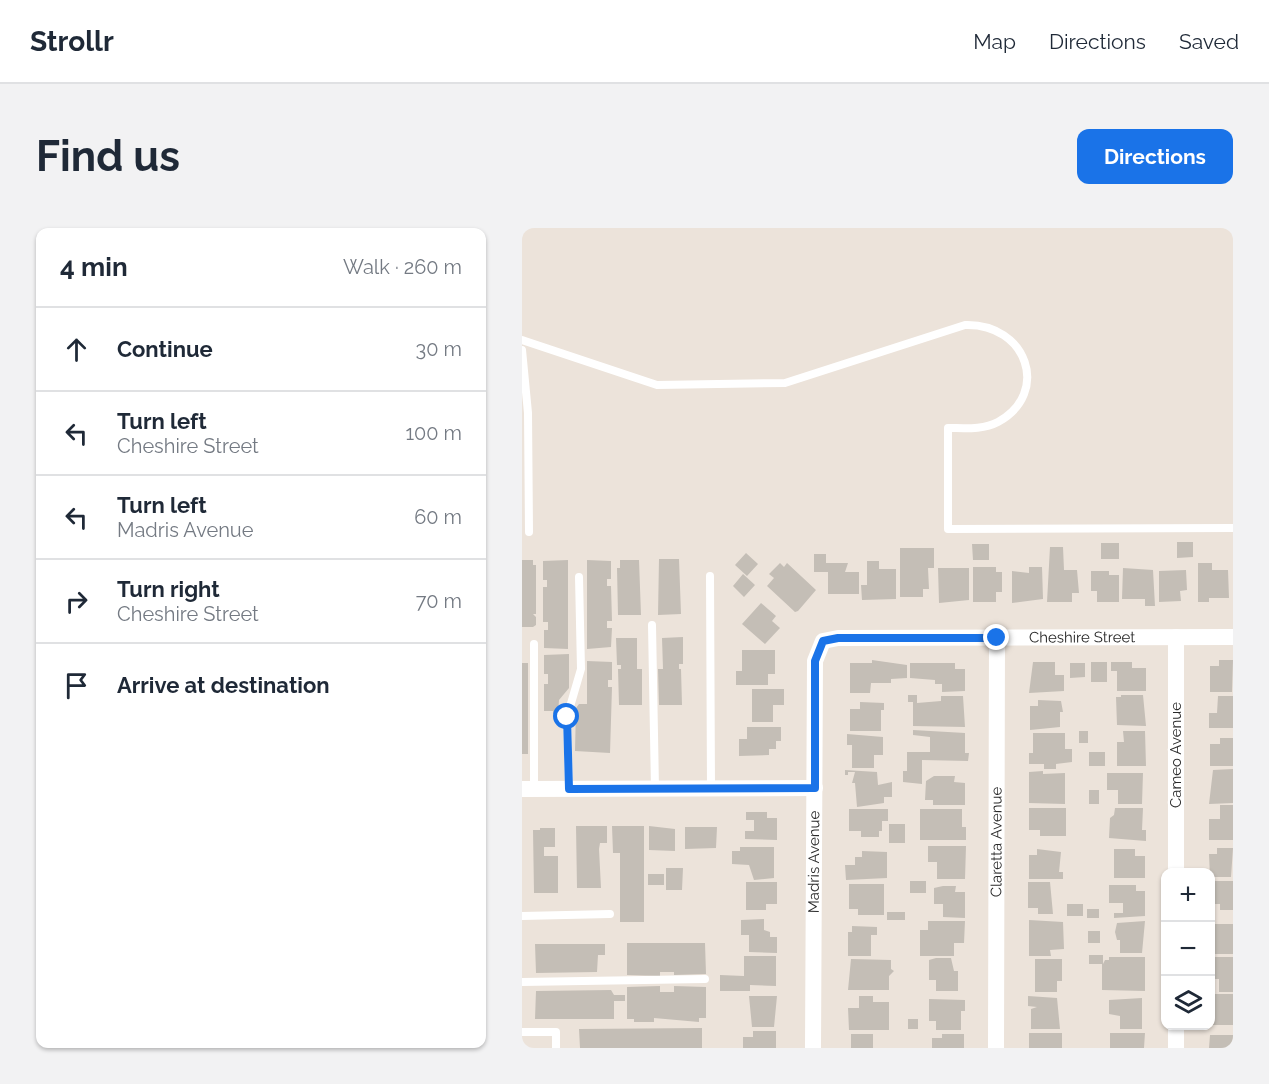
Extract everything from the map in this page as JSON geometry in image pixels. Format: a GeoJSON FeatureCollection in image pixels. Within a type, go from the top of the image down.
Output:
{"type":"FeatureCollection","features":[{"type":"Feature","properties":{"kind":"street","name":"Cameo Avenue"},"geometry":{"type":"LineString","coordinates":[[1176,637],[1176,868]]}},
{"type":"Feature","properties":{"kind":"street","name":"Cheshire Street"},"geometry":{"type":"LineString","coordinates":[[823,641],[838,638],[1233,637]]}},
{"type":"Feature","properties":{"kind":"street","name":"Claretta Avenue"},"geometry":{"type":"LineString","coordinates":[[996,1048],[997,638]]}},
{"type":"Feature","properties":{"kind":"street","name":"Madris Avenue"},"geometry":{"type":"LineString","coordinates":[[813,1048],[815,661],[823,641]]}},
{"type":"Feature","properties":{"kind":"street"},"geometry":{"type":"LineString","coordinates":[[528,789],[815,788]]}},
{"type":"Feature","properties":{"kind":"street"},"geometry":{"type":"LineString","coordinates":[[1176,1030],[1176,1048]]}},
{"type":"Feature","properties":{"kind":"lane"},"geometry":{"type":"LineString","coordinates":[[522,340],[657,385],[785,383],[965,325],[981,325],[997,329],[1011,339],[1021,352],[1026,368],[1026,384],[1021,400],[1011,413],[996,423],[979,428],[948,428],[948,529],[1233,528]]}},
{"type":"Feature","properties":{"kind":"lane"},"geometry":{"type":"LineString","coordinates":[[522,350],[528,413],[529,532]]}},
{"type":"Feature","properties":{"kind":"lane"},"geometry":{"type":"LineString","coordinates":[[710,576],[711,789]]}},
{"type":"Feature","properties":{"kind":"lane"},"geometry":{"type":"LineString","coordinates":[[569,789],[567,717],[581,669],[579,577]]}},
{"type":"Feature","properties":{"kind":"lane"},"geometry":{"type":"LineString","coordinates":[[652,626],[655,789]]}},
{"type":"Feature","properties":{"kind":"lane"},"geometry":{"type":"LineString","coordinates":[[528,789],[534,644]]}},
{"type":"Feature","properties":{"kind":"lane"},"geometry":{"type":"LineString","coordinates":[[522,916],[610,914]]}},
{"type":"Feature","properties":{"kind":"lane"},"geometry":{"type":"LineString","coordinates":[[522,982],[705,979]]}},
{"type":"Feature","properties":{"kind":"lane"},"geometry":{"type":"LineString","coordinates":[[522,1032],[556,1032],[556,1048]]}},
{"type":"Feature","properties":{"kind":"building"},"geometry":{"type":"Polygon","coordinates":[[[1177,542],[1193,542],[1193,557],[1177,558],[1177,542]]]}},
{"type":"Feature","properties":{"kind":"building"},"geometry":{"type":"Polygon","coordinates":[[[1101,543],[1119,543],[1119,559],[1101,559],[1101,543]]]}},
{"type":"Feature","properties":{"kind":"building"},"geometry":{"type":"Polygon","coordinates":[[[972,544],[989,544],[989,560],[973,560],[972,544]]]}},
{"type":"Feature","properties":{"kind":"building"},"geometry":{"type":"Polygon","coordinates":[[[1050,547],[1063,547],[1064,570],[1077,570],[1079,593],[1072,593],[1072,602],[1047,602],[1050,547]]]}},
{"type":"Feature","properties":{"kind":"building"},"geometry":{"type":"Polygon","coordinates":[[[900,548],[934,548],[934,568],[928,568],[929,589],[923,589],[923,597],[900,597],[900,548]]]}},
{"type":"Feature","properties":{"kind":"building"},"geometry":{"type":"Polygon","coordinates":[[[746,553],[758,564],[747,576],[735,565],[746,553]]]}},
{"type":"Feature","properties":{"kind":"building"},"geometry":{"type":"Polygon","coordinates":[[[814,554],[826,554],[826,563],[848,563],[845,572],[859,572],[859,594],[828,594],[828,572],[814,572],[814,554]]]}},
{"type":"Feature","properties":{"kind":"building"},"geometry":{"type":"Polygon","coordinates":[[[659,559],[679,559],[681,614],[658,615],[659,559]]]}},
{"type":"Feature","properties":{"kind":"building"},"geometry":{"type":"Polygon","coordinates":[[[522,560],[533,560],[533,565],[536,565],[536,614],[533,614],[536,617],[536,625],[533,627],[522,627],[522,560]]]}},
{"type":"Feature","properties":{"kind":"building"},"geometry":{"type":"Polygon","coordinates":[[[568,560],[568,649],[544,648],[544,630],[548,630],[548,622],[543,622],[543,587],[547,587],[547,580],[543,580],[543,561],[568,560]]]}},
{"type":"Feature","properties":{"kind":"building"},"geometry":{"type":"Polygon","coordinates":[[[587,560],[611,561],[611,579],[607,579],[607,586],[611,586],[612,621],[607,621],[607,628],[612,628],[611,647],[587,649],[587,560]]]}},
{"type":"Feature","properties":{"kind":"building"},"geometry":{"type":"Polygon","coordinates":[[[620,560],[639,560],[641,615],[618,615],[617,568],[620,568],[620,560]]]}},
{"type":"Feature","properties":{"kind":"building"},"geometry":{"type":"Polygon","coordinates":[[[867,561],[879,561],[879,569],[896,569],[896,599],[862,600],[861,585],[867,585],[867,561]]]}},
{"type":"Feature","properties":{"kind":"building"},"geometry":{"type":"Polygon","coordinates":[[[780,563],[784,567],[787,563],[816,590],[798,611],[795,612],[767,586],[774,578],[769,574],[780,563]]]}},
{"type":"Feature","properties":{"kind":"building"},"geometry":{"type":"Polygon","coordinates":[[[1198,563],[1212,563],[1212,570],[1228,570],[1229,598],[1209,598],[1209,602],[1198,602],[1198,563]]]}},
{"type":"Feature","properties":{"kind":"building"},"geometry":{"type":"Polygon","coordinates":[[[973,567],[996,567],[996,572],[1002,572],[1002,592],[996,592],[996,602],[973,602],[973,567]]]}},
{"type":"Feature","properties":{"kind":"building"},"geometry":{"type":"Polygon","coordinates":[[[1029,567],[1042,567],[1043,599],[1012,603],[1012,571],[1029,573],[1029,567]]]}},
{"type":"Feature","properties":{"kind":"building"},"geometry":{"type":"Polygon","coordinates":[[[938,568],[969,568],[969,600],[939,603],[938,568]]]}},
{"type":"Feature","properties":{"kind":"building"},"geometry":{"type":"Polygon","coordinates":[[[1123,568],[1153,570],[1155,606],[1145,606],[1145,599],[1122,599],[1123,568]]]}},
{"type":"Feature","properties":{"kind":"building"},"geometry":{"type":"Polygon","coordinates":[[[1186,570],[1187,590],[1180,591],[1181,601],[1159,602],[1159,571],[1186,570]]]}},
{"type":"Feature","properties":{"kind":"building"},"geometry":{"type":"Polygon","coordinates":[[[1091,571],[1109,571],[1109,575],[1119,575],[1119,602],[1097,602],[1097,591],[1091,591],[1091,571]]]}},
{"type":"Feature","properties":{"kind":"building"},"geometry":{"type":"Polygon","coordinates":[[[743,574],[755,585],[744,597],[733,586],[743,574]]]}},
{"type":"Feature","properties":{"kind":"building"},"geometry":{"type":"Polygon","coordinates":[[[761,603],[776,616],[772,621],[780,628],[765,644],[742,624],[761,603]]]}},
{"type":"Feature","properties":{"kind":"building"},"geometry":{"type":"Polygon","coordinates":[[[683,637],[683,664],[679,664],[682,705],[659,705],[658,669],[663,669],[662,638],[683,637]]]}},
{"type":"Feature","properties":{"kind":"building"},"geometry":{"type":"Polygon","coordinates":[[[616,638],[637,638],[637,669],[642,669],[642,705],[619,705],[618,669],[621,669],[621,665],[617,665],[616,638]]]}},
{"type":"Feature","properties":{"kind":"building"},"geometry":{"type":"Polygon","coordinates":[[[742,650],[775,650],[775,674],[768,674],[768,685],[736,685],[736,671],[742,671],[742,650]]]}},
{"type":"Feature","properties":{"kind":"building"},"geometry":{"type":"Polygon","coordinates":[[[569,654],[569,688],[559,700],[558,714],[553,714],[553,711],[544,711],[544,684],[548,684],[548,674],[544,674],[544,655],[569,654]]]}},
{"type":"Feature","properties":{"kind":"building"},"geometry":{"type":"Polygon","coordinates":[[[872,660],[907,665],[907,678],[891,679],[891,683],[871,683],[870,693],[850,693],[850,663],[872,663],[872,660]]]}},
{"type":"Feature","properties":{"kind":"building"},"geometry":{"type":"Polygon","coordinates":[[[1219,660],[1233,660],[1232,692],[1210,692],[1210,666],[1219,666],[1219,660]]]}},
{"type":"Feature","properties":{"kind":"building"},"geometry":{"type":"Polygon","coordinates":[[[587,661],[612,662],[612,680],[608,680],[608,687],[612,687],[610,753],[575,751],[576,708],[579,704],[587,704],[587,661]]]}},
{"type":"Feature","properties":{"kind":"building"},"geometry":{"type":"Polygon","coordinates":[[[1033,662],[1055,662],[1055,675],[1064,675],[1064,691],[1029,693],[1033,662]]]}},
{"type":"Feature","properties":{"kind":"building"},"geometry":{"type":"Polygon","coordinates":[[[1091,662],[1107,662],[1107,682],[1091,682],[1091,662]]]}},
{"type":"Feature","properties":{"kind":"building"},"geometry":{"type":"Polygon","coordinates":[[[1111,662],[1132,662],[1132,668],[1146,668],[1146,691],[1117,691],[1117,671],[1111,671],[1111,662]]]}},
{"type":"Feature","properties":{"kind":"building"},"geometry":{"type":"Polygon","coordinates":[[[522,663],[528,663],[528,754],[522,754],[522,663]]]}},
{"type":"Feature","properties":{"kind":"building"},"geometry":{"type":"Polygon","coordinates":[[[910,663],[955,663],[955,669],[965,669],[965,691],[942,692],[942,684],[935,684],[935,680],[910,678],[910,663]]]}},
{"type":"Feature","properties":{"kind":"building"},"geometry":{"type":"Polygon","coordinates":[[[1070,663],[1085,663],[1085,677],[1070,678],[1070,663]]]}},
{"type":"Feature","properties":{"kind":"building"},"geometry":{"type":"Polygon","coordinates":[[[752,689],[784,689],[784,705],[773,705],[773,722],[752,722],[752,689]]]}},
{"type":"Feature","properties":{"kind":"building"},"geometry":{"type":"Polygon","coordinates":[[[908,695],[917,695],[917,703],[941,701],[941,696],[963,696],[965,727],[913,726],[913,702],[908,702],[908,695]]]}},
{"type":"Feature","properties":{"kind":"building"},"geometry":{"type":"Polygon","coordinates":[[[1121,695],[1143,695],[1146,726],[1117,725],[1116,697],[1121,697],[1121,695]]]}},
{"type":"Feature","properties":{"kind":"building"},"geometry":{"type":"Polygon","coordinates":[[[1218,696],[1233,696],[1233,728],[1209,728],[1209,713],[1217,713],[1218,696]]]}},
{"type":"Feature","properties":{"kind":"building"},"geometry":{"type":"Polygon","coordinates":[[[1038,700],[1061,701],[1063,712],[1060,712],[1060,727],[1030,730],[1030,706],[1038,706],[1038,700]]]}},
{"type":"Feature","properties":{"kind":"building"},"geometry":{"type":"Polygon","coordinates":[[[860,702],[884,703],[884,710],[881,710],[881,731],[850,731],[850,709],[860,709],[860,702]]]}},
{"type":"Feature","properties":{"kind":"building"},"geometry":{"type":"Polygon","coordinates":[[[747,727],[781,727],[781,741],[776,741],[776,749],[769,749],[769,755],[739,756],[739,739],[747,739],[747,727]]]}},
{"type":"Feature","properties":{"kind":"building"},"geometry":{"type":"Polygon","coordinates":[[[913,730],[965,733],[965,753],[969,753],[968,761],[922,760],[922,784],[903,782],[903,771],[907,771],[907,752],[930,752],[930,737],[913,735],[913,730]]]}},
{"type":"Feature","properties":{"kind":"building"},"geometry":{"type":"Polygon","coordinates":[[[1079,731],[1088,731],[1088,743],[1079,743],[1079,731]]]}},
{"type":"Feature","properties":{"kind":"building"},"geometry":{"type":"Polygon","coordinates":[[[1123,731],[1145,731],[1146,766],[1117,766],[1117,742],[1124,742],[1123,731]]]}},
{"type":"Feature","properties":{"kind":"building"},"geometry":{"type":"Polygon","coordinates":[[[1033,733],[1065,733],[1065,749],[1072,749],[1072,762],[1056,764],[1056,769],[1044,769],[1044,764],[1029,764],[1029,753],[1033,753],[1033,733]]]}},
{"type":"Feature","properties":{"kind":"building"},"geometry":{"type":"Polygon","coordinates":[[[847,734],[883,737],[883,755],[874,755],[874,768],[852,768],[852,745],[847,745],[847,734]]]}},
{"type":"Feature","properties":{"kind":"building"},"geometry":{"type":"Polygon","coordinates":[[[1220,738],[1233,738],[1233,766],[1210,766],[1210,744],[1220,744],[1220,738]]]}},
{"type":"Feature","properties":{"kind":"building"},"geometry":{"type":"Polygon","coordinates":[[[1089,752],[1105,752],[1105,766],[1089,766],[1089,752]]]}},
{"type":"Feature","properties":{"kind":"building"},"geometry":{"type":"Polygon","coordinates":[[[1233,769],[1233,803],[1209,804],[1213,770],[1233,769]]]}},
{"type":"Feature","properties":{"kind":"building"},"geometry":{"type":"Polygon","coordinates":[[[845,770],[877,772],[878,785],[892,782],[892,797],[884,797],[884,803],[857,807],[855,783],[852,783],[855,772],[848,772],[848,775],[845,775],[845,770]]]}},
{"type":"Feature","properties":{"kind":"building"},"geometry":{"type":"Polygon","coordinates":[[[1043,771],[1043,774],[1065,773],[1065,804],[1029,803],[1029,772],[1043,771]]]}},
{"type":"Feature","properties":{"kind":"building"},"geometry":{"type":"Polygon","coordinates":[[[1107,773],[1143,773],[1142,804],[1118,804],[1118,790],[1107,790],[1107,773]]]}},
{"type":"Feature","properties":{"kind":"building"},"geometry":{"type":"Polygon","coordinates":[[[934,776],[955,776],[954,782],[965,783],[965,805],[933,805],[933,800],[925,800],[926,781],[934,776]]]}},
{"type":"Feature","properties":{"kind":"building"},"geometry":{"type":"Polygon","coordinates":[[[1089,790],[1099,790],[1099,804],[1089,804],[1089,790]]]}},
{"type":"Feature","properties":{"kind":"building"},"geometry":{"type":"Polygon","coordinates":[[[1220,805],[1233,805],[1233,840],[1209,840],[1209,819],[1220,819],[1220,805]]]}},
{"type":"Feature","properties":{"kind":"building"},"geometry":{"type":"Polygon","coordinates":[[[1029,808],[1066,808],[1066,836],[1040,836],[1040,830],[1029,830],[1029,808]]]}},
{"type":"Feature","properties":{"kind":"building"},"geometry":{"type":"Polygon","coordinates":[[[1115,808],[1143,808],[1142,830],[1146,830],[1146,841],[1109,838],[1110,818],[1114,815],[1115,808]]]}},
{"type":"Feature","properties":{"kind":"building"},"geometry":{"type":"Polygon","coordinates":[[[849,809],[888,809],[888,821],[882,821],[882,831],[879,831],[879,837],[861,837],[861,831],[849,831],[849,809]]]}},
{"type":"Feature","properties":{"kind":"building"},"geometry":{"type":"Polygon","coordinates":[[[920,809],[962,809],[962,827],[966,827],[966,840],[920,840],[920,809]]]}},
{"type":"Feature","properties":{"kind":"building"},"geometry":{"type":"Polygon","coordinates":[[[746,812],[767,812],[767,818],[777,818],[777,840],[745,839],[745,831],[754,831],[754,820],[746,820],[746,812]]]}},
{"type":"Feature","properties":{"kind":"building"},"geometry":{"type":"Polygon","coordinates":[[[889,824],[905,824],[905,843],[889,843],[889,824]]]}},
{"type":"Feature","properties":{"kind":"building"},"geometry":{"type":"Polygon","coordinates":[[[576,826],[607,826],[607,843],[600,843],[599,849],[601,888],[577,888],[576,826]]]}},
{"type":"Feature","properties":{"kind":"building"},"geometry":{"type":"Polygon","coordinates":[[[612,826],[644,826],[644,922],[620,922],[620,853],[613,853],[612,826]]]}},
{"type":"Feature","properties":{"kind":"building"},"geometry":{"type":"Polygon","coordinates":[[[649,826],[675,829],[675,851],[649,850],[649,826]]]}},
{"type":"Feature","properties":{"kind":"building"},"geometry":{"type":"Polygon","coordinates":[[[685,827],[717,827],[716,848],[685,849],[685,827]]]}},
{"type":"Feature","properties":{"kind":"building"},"geometry":{"type":"Polygon","coordinates":[[[540,828],[555,828],[555,847],[544,847],[544,856],[558,856],[558,893],[534,893],[533,830],[540,830],[540,828]]]}},
{"type":"Feature","properties":{"kind":"building"},"geometry":{"type":"Polygon","coordinates":[[[928,846],[966,846],[965,879],[937,879],[937,862],[928,862],[928,846]]]}},
{"type":"Feature","properties":{"kind":"building"},"geometry":{"type":"Polygon","coordinates":[[[740,847],[774,847],[774,878],[754,880],[749,865],[732,864],[732,851],[740,851],[740,847]]]}},
{"type":"Feature","properties":{"kind":"building"},"geometry":{"type":"Polygon","coordinates":[[[1217,848],[1233,848],[1231,877],[1215,877],[1215,868],[1210,868],[1209,854],[1217,854],[1217,848]]]}},
{"type":"Feature","properties":{"kind":"building"},"geometry":{"type":"Polygon","coordinates":[[[1037,849],[1061,852],[1059,872],[1063,872],[1063,879],[1029,879],[1029,855],[1037,855],[1037,849]]]}},
{"type":"Feature","properties":{"kind":"building"},"geometry":{"type":"Polygon","coordinates":[[[1114,849],[1135,849],[1135,856],[1145,856],[1145,878],[1114,878],[1114,849]]]}},
{"type":"Feature","properties":{"kind":"building"},"geometry":{"type":"Polygon","coordinates":[[[862,851],[887,852],[887,878],[846,880],[845,865],[855,865],[855,857],[862,857],[862,851]]]}},
{"type":"Feature","properties":{"kind":"building"},"geometry":{"type":"Polygon","coordinates":[[[666,868],[683,868],[682,890],[666,890],[666,868]]]}},
{"type":"Feature","properties":{"kind":"building"},"geometry":{"type":"Polygon","coordinates":[[[648,874],[664,874],[664,885],[648,885],[648,874]]]}},
{"type":"Feature","properties":{"kind":"building"},"geometry":{"type":"Polygon","coordinates":[[[910,881],[926,881],[926,893],[910,893],[910,881]]]}},
{"type":"Feature","properties":{"kind":"building"},"geometry":{"type":"Polygon","coordinates":[[[1215,881],[1233,881],[1233,910],[1220,910],[1220,904],[1215,904],[1215,881]]]}},
{"type":"Feature","properties":{"kind":"building"},"geometry":{"type":"Polygon","coordinates":[[[746,882],[777,882],[777,904],[766,904],[766,910],[746,910],[746,882]]]}},
{"type":"Feature","properties":{"kind":"building"},"geometry":{"type":"Polygon","coordinates":[[[1028,882],[1050,882],[1053,914],[1038,914],[1038,908],[1028,908],[1028,882]]]}},
{"type":"Feature","properties":{"kind":"building"},"geometry":{"type":"Polygon","coordinates":[[[849,884],[884,884],[884,915],[858,915],[858,909],[849,909],[849,884]]]}},
{"type":"Feature","properties":{"kind":"building"},"geometry":{"type":"Polygon","coordinates":[[[1109,885],[1136,885],[1136,891],[1145,891],[1145,916],[1114,918],[1114,913],[1123,913],[1123,903],[1109,903],[1109,885]]]}},
{"type":"Feature","properties":{"kind":"building"},"geometry":{"type":"Polygon","coordinates":[[[956,886],[955,892],[965,892],[965,918],[943,917],[943,904],[934,904],[934,888],[956,886]]]}},
{"type":"Feature","properties":{"kind":"building"},"geometry":{"type":"Polygon","coordinates":[[[1067,904],[1083,904],[1083,916],[1067,916],[1067,904]]]}},
{"type":"Feature","properties":{"kind":"building"},"geometry":{"type":"Polygon","coordinates":[[[1087,909],[1099,909],[1099,918],[1087,918],[1087,909]]]}},
{"type":"Feature","properties":{"kind":"building"},"geometry":{"type":"Polygon","coordinates":[[[887,912],[905,912],[905,920],[887,920],[887,912]]]}},
{"type":"Feature","properties":{"kind":"building"},"geometry":{"type":"Polygon","coordinates":[[[764,919],[764,930],[770,932],[770,937],[777,937],[777,953],[749,952],[749,935],[741,935],[741,920],[764,919]]]}},
{"type":"Feature","properties":{"kind":"building"},"geometry":{"type":"Polygon","coordinates":[[[1029,920],[1063,922],[1064,949],[1050,950],[1051,956],[1029,956],[1029,920]]]}},
{"type":"Feature","properties":{"kind":"building"},"geometry":{"type":"Polygon","coordinates":[[[928,921],[965,921],[964,943],[954,943],[954,956],[920,956],[920,930],[928,930],[928,921]]]}},
{"type":"Feature","properties":{"kind":"building"},"geometry":{"type":"Polygon","coordinates":[[[1145,921],[1142,953],[1120,953],[1120,940],[1117,940],[1115,932],[1117,923],[1145,921]]]}},
{"type":"Feature","properties":{"kind":"building"},"geometry":{"type":"Polygon","coordinates":[[[1215,924],[1233,924],[1233,954],[1215,954],[1215,924]]]}},
{"type":"Feature","properties":{"kind":"building"},"geometry":{"type":"Polygon","coordinates":[[[852,926],[877,927],[877,935],[871,935],[871,956],[848,956],[848,932],[852,932],[852,926]]]}},
{"type":"Feature","properties":{"kind":"building"},"geometry":{"type":"Polygon","coordinates":[[[1088,931],[1100,931],[1100,943],[1088,943],[1088,931]]]}},
{"type":"Feature","properties":{"kind":"building"},"geometry":{"type":"Polygon","coordinates":[[[627,943],[705,943],[706,974],[674,975],[674,972],[660,972],[660,976],[627,975],[627,943]]]}},
{"type":"Feature","properties":{"kind":"building"},"geometry":{"type":"Polygon","coordinates":[[[535,944],[605,944],[605,955],[598,955],[597,972],[536,973],[535,944]]]}},
{"type":"Feature","properties":{"kind":"building"},"geometry":{"type":"Polygon","coordinates":[[[1089,955],[1103,955],[1103,964],[1105,960],[1109,960],[1109,957],[1145,957],[1145,991],[1102,990],[1102,964],[1089,964],[1089,955]]]}},
{"type":"Feature","properties":{"kind":"building"},"geometry":{"type":"Polygon","coordinates":[[[744,956],[776,956],[776,986],[750,985],[750,991],[720,991],[720,975],[744,976],[744,956]]]}},
{"type":"Feature","properties":{"kind":"building"},"geometry":{"type":"Polygon","coordinates":[[[1215,957],[1233,957],[1233,992],[1219,992],[1219,979],[1215,979],[1215,957]]]}},
{"type":"Feature","properties":{"kind":"building"},"geometry":{"type":"Polygon","coordinates":[[[951,958],[954,971],[958,971],[958,991],[936,991],[936,980],[929,980],[929,960],[951,958]]]}},
{"type":"Feature","properties":{"kind":"building"},"geometry":{"type":"Polygon","coordinates":[[[851,959],[891,960],[891,969],[894,971],[889,976],[889,990],[848,990],[851,959]]]}},
{"type":"Feature","properties":{"kind":"building"},"geometry":{"type":"Polygon","coordinates":[[[1035,959],[1062,959],[1062,981],[1057,981],[1057,992],[1035,992],[1035,959]]]}},
{"type":"Feature","properties":{"kind":"building"},"geometry":{"type":"Polygon","coordinates":[[[660,986],[660,992],[674,992],[674,986],[706,987],[706,1018],[699,1018],[699,1022],[654,1018],[654,1022],[634,1022],[634,1019],[627,1019],[627,987],[660,986]]]}},
{"type":"Feature","properties":{"kind":"building"},"geometry":{"type":"Polygon","coordinates":[[[611,990],[614,995],[625,995],[625,1001],[614,1001],[614,1019],[535,1019],[536,991],[611,990]]]}},
{"type":"Feature","properties":{"kind":"building"},"geometry":{"type":"Polygon","coordinates":[[[1215,994],[1233,994],[1233,1025],[1215,1025],[1215,994]]]}},
{"type":"Feature","properties":{"kind":"building"},"geometry":{"type":"Polygon","coordinates":[[[749,996],[777,996],[774,1027],[752,1027],[749,996]]]}},
{"type":"Feature","properties":{"kind":"building"},"geometry":{"type":"Polygon","coordinates":[[[859,996],[873,996],[873,1002],[889,1002],[889,1030],[849,1030],[848,1008],[859,1008],[859,996]]]}},
{"type":"Feature","properties":{"kind":"building"},"geometry":{"type":"Polygon","coordinates":[[[1028,996],[1057,998],[1060,1029],[1031,1029],[1031,1009],[1037,1007],[1028,1006],[1028,996]]]}},
{"type":"Feature","properties":{"kind":"building"},"geometry":{"type":"Polygon","coordinates":[[[1142,998],[1142,1029],[1120,1029],[1120,1016],[1109,1014],[1109,1000],[1142,998]]]}},
{"type":"Feature","properties":{"kind":"building"},"geometry":{"type":"Polygon","coordinates":[[[929,999],[965,1000],[965,1011],[961,1011],[961,1030],[936,1030],[936,1021],[929,1021],[929,999]]]}},
{"type":"Feature","properties":{"kind":"building"},"geometry":{"type":"Polygon","coordinates":[[[908,1019],[918,1019],[918,1029],[908,1029],[908,1019]]]}},
{"type":"Feature","properties":{"kind":"building"},"geometry":{"type":"Polygon","coordinates":[[[702,1028],[702,1048],[580,1048],[579,1029],[702,1028]]]}},
{"type":"Feature","properties":{"kind":"building"},"geometry":{"type":"Polygon","coordinates":[[[753,1031],[776,1031],[776,1048],[743,1048],[743,1037],[753,1037],[753,1031]]]}},
{"type":"Feature","properties":{"kind":"building"},"geometry":{"type":"Polygon","coordinates":[[[1029,1033],[1062,1033],[1062,1048],[1029,1048],[1029,1033]]]}},
{"type":"Feature","properties":{"kind":"building"},"geometry":{"type":"Polygon","coordinates":[[[1110,1033],[1145,1033],[1144,1048],[1110,1048],[1110,1033]]]}},
{"type":"Feature","properties":{"kind":"building"},"geometry":{"type":"Polygon","coordinates":[[[851,1034],[873,1034],[873,1048],[851,1048],[851,1034]]]}},
{"type":"Feature","properties":{"kind":"building"},"geometry":{"type":"Polygon","coordinates":[[[942,1034],[964,1034],[964,1048],[932,1048],[932,1038],[942,1038],[942,1034]]]}},
{"type":"Feature","properties":{"kind":"building"},"geometry":{"type":"Polygon","coordinates":[[[1210,1035],[1233,1035],[1233,1048],[1209,1048],[1210,1035]]]}},
{"type":"Feature","properties":{"kind":"route"},"geometry":{"type":"LineString","coordinates":[[567,717],[569,789],[815,788],[815,661],[823,641],[838,638],[997,638]]}}]}
